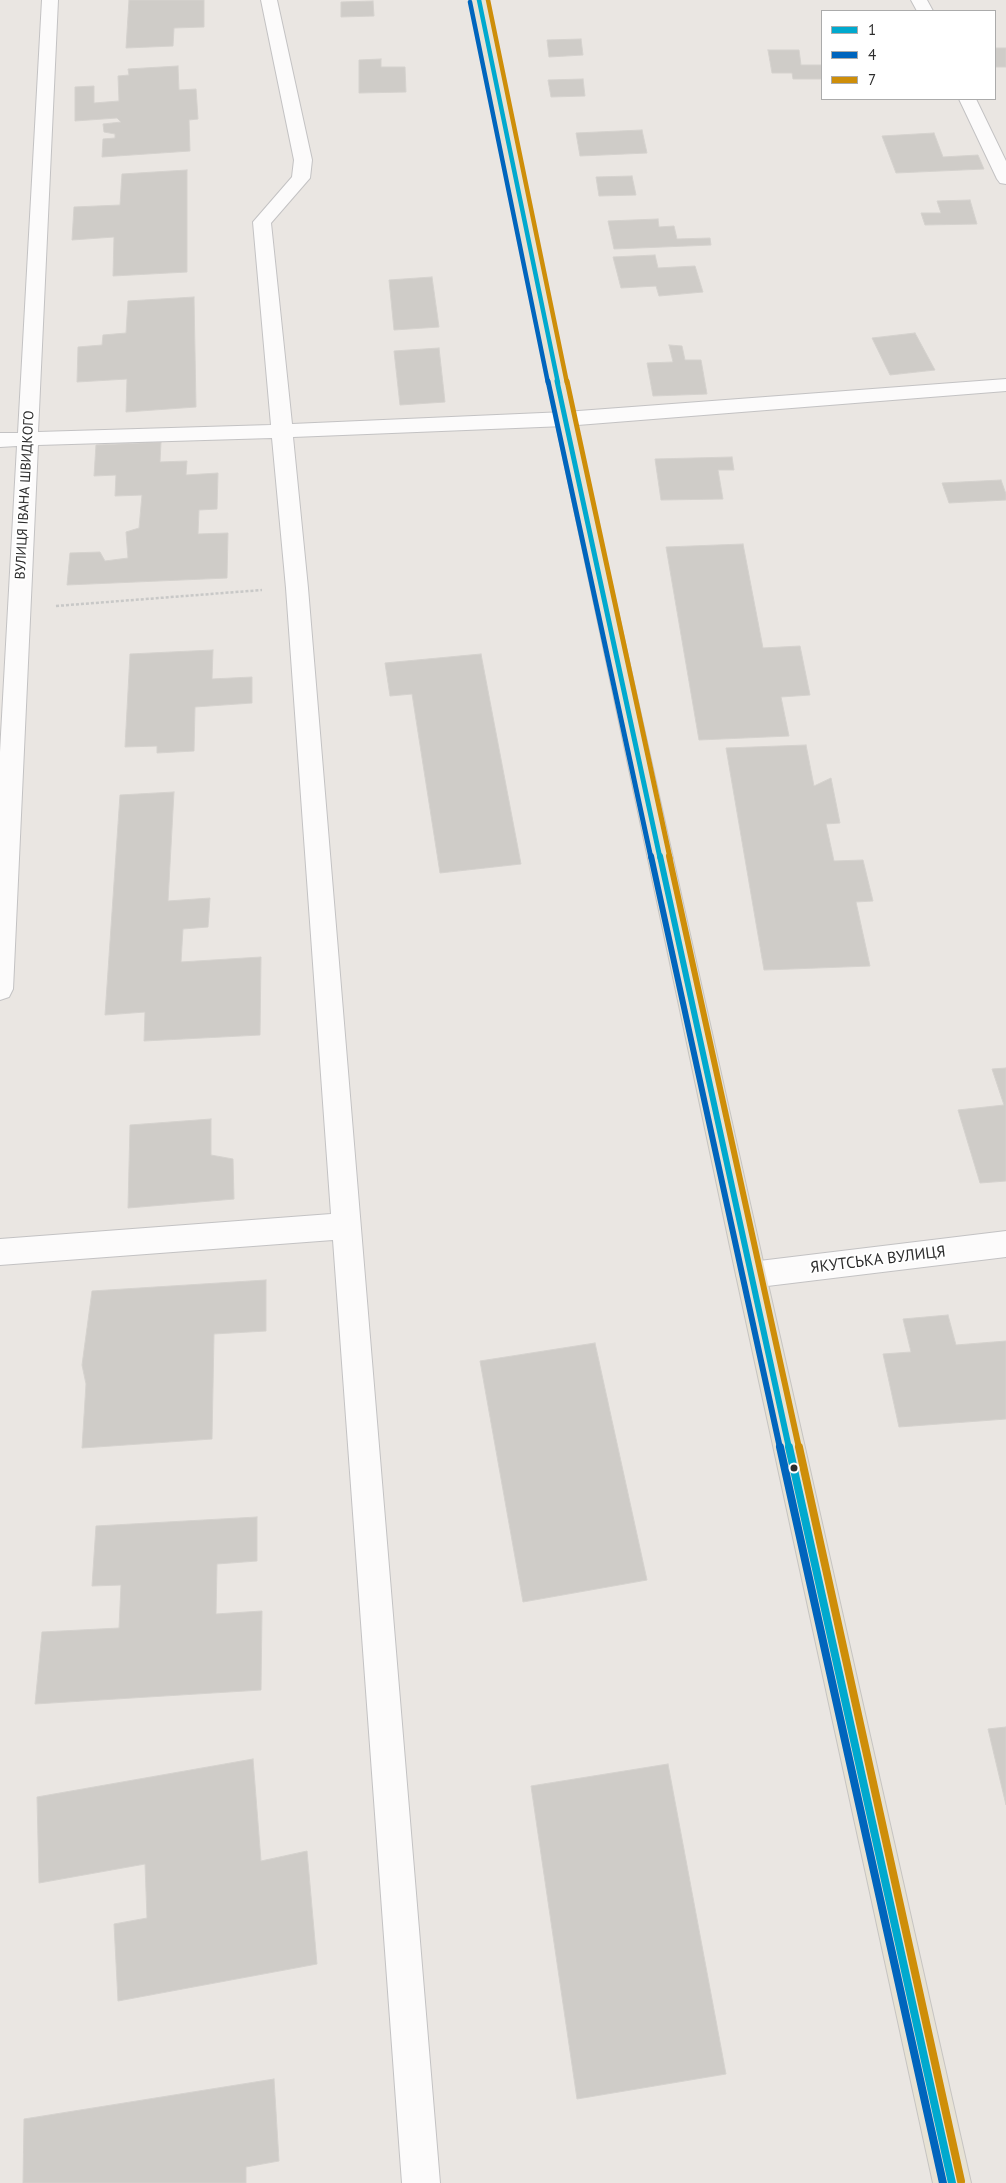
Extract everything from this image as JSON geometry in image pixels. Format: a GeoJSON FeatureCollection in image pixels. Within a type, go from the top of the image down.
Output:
{"type":"FeatureCollection","features":[{"type":"Feature","properties":{"kind":"main road"},"geometry":{"type":"LineString","coordinates":[[478,0],[565,419],[750,1275],[952,2183]]}},
{"type":"Feature","properties":{"kind":"street","name":"ВУЛИЦЯ ІВАНА ШВИДКОГО"},"geometry":{"type":"LineString","coordinates":[[0,989],[50,0]]}},
{"type":"Feature","properties":{"kind":"street"},"geometry":{"type":"LineString","coordinates":[[269,0],[303,160],[301,178],[262,222],[297,588],[421,2183]]}},
{"type":"Feature","properties":{"kind":"street"},"geometry":{"type":"LineString","coordinates":[[967,100],[1006,179]]}},
{"type":"Feature","properties":{"kind":"street"},"geometry":{"type":"LineString","coordinates":[[0,440],[565,419],[1006,385]]}},
{"type":"Feature","properties":{"kind":"street"},"geometry":{"type":"LineString","coordinates":[[0,1252],[347,1226]]}},
{"type":"Feature","properties":{"kind":"street","name":"ЯКУТСЬКА ВУЛИЦЯ"},"geometry":{"type":"LineString","coordinates":[[750,1275],[1006,1244]]}},
{"type":"Feature","properties":{"kind":"path"},"geometry":{"type":"LineString","coordinates":[[20,609],[297,588]]}},
{"type":"Feature","properties":{"kind":"building"},"geometry":{"type":"Polygon","coordinates":[[[129,0],[204,0],[204,27],[174,28],[173,46],[126,48],[129,0]]]}},
{"type":"Feature","properties":{"kind":"building"},"geometry":{"type":"Polygon","coordinates":[[[373,1],[374,16],[341,17],[341,2],[373,1]]]}},
{"type":"Feature","properties":{"kind":"building"},"geometry":{"type":"Polygon","coordinates":[[[581,39],[583,55],[549,57],[547,40],[581,39]]]}},
{"type":"Feature","properties":{"kind":"building"},"geometry":{"type":"Polygon","coordinates":[[[996,48],[1006,48],[1006,67],[996,67],[996,48]]]}},
{"type":"Feature","properties":{"kind":"building"},"geometry":{"type":"Polygon","coordinates":[[[768,50],[799,50],[801,65],[821,65],[821,79],[793,79],[792,73],[772,73],[768,50]]]}},
{"type":"Feature","properties":{"kind":"building"},"geometry":{"type":"Polygon","coordinates":[[[381,59],[381,67],[405,67],[406,92],[359,93],[359,60],[381,59]]]}},
{"type":"Feature","properties":{"kind":"building"},"geometry":{"type":"Polygon","coordinates":[[[178,66],[179,90],[196,89],[198,119],[189,120],[190,151],[102,157],[103,139],[115,138],[115,134],[104,132],[103,124],[121,122],[117,118],[75,121],[75,87],[94,86],[94,103],[119,101],[118,76],[129,75],[128,69],[178,66]]]}},
{"type":"Feature","properties":{"kind":"building"},"geometry":{"type":"Polygon","coordinates":[[[583,79],[585,96],[551,97],[548,80],[583,79]]]}},
{"type":"Feature","properties":{"kind":"building"},"geometry":{"type":"Polygon","coordinates":[[[642,130],[647,153],[580,156],[576,133],[642,130]]]}},
{"type":"Feature","properties":{"kind":"building"},"geometry":{"type":"Polygon","coordinates":[[[934,133],[943,157],[978,155],[984,169],[896,173],[882,136],[934,133]]]}},
{"type":"Feature","properties":{"kind":"building"},"geometry":{"type":"Polygon","coordinates":[[[187,170],[187,272],[113,276],[114,237],[72,240],[74,207],[120,205],[122,174],[187,170]]]}},
{"type":"Feature","properties":{"kind":"building"},"geometry":{"type":"Polygon","coordinates":[[[632,176],[636,195],[599,196],[596,177],[632,176]]]}},
{"type":"Feature","properties":{"kind":"building"},"geometry":{"type":"Polygon","coordinates":[[[970,200],[977,224],[925,225],[921,213],[941,213],[937,201],[970,200]]]}},
{"type":"Feature","properties":{"kind":"building"},"geometry":{"type":"Polygon","coordinates":[[[658,219],[659,227],[674,226],[677,239],[710,238],[711,245],[614,249],[608,221],[658,219]]]}},
{"type":"Feature","properties":{"kind":"building"},"geometry":{"type":"Polygon","coordinates":[[[655,255],[658,268],[695,266],[703,292],[659,296],[656,286],[621,288],[613,257],[655,255]]]}},
{"type":"Feature","properties":{"kind":"building"},"geometry":{"type":"Polygon","coordinates":[[[432,277],[439,327],[394,330],[389,280],[432,277]]]}},
{"type":"Feature","properties":{"kind":"building"},"geometry":{"type":"Polygon","coordinates":[[[194,297],[196,407],[126,412],[127,379],[77,382],[78,347],[102,345],[103,335],[126,333],[128,301],[194,297]]]}},
{"type":"Feature","properties":{"kind":"building"},"geometry":{"type":"Polygon","coordinates":[[[915,333],[935,370],[890,375],[872,338],[915,333]]]}},
{"type":"Feature","properties":{"kind":"building"},"geometry":{"type":"Polygon","coordinates":[[[669,345],[682,346],[685,360],[701,360],[707,394],[653,396],[647,363],[673,362],[669,345]]]}},
{"type":"Feature","properties":{"kind":"building"},"geometry":{"type":"Polygon","coordinates":[[[439,348],[445,402],[400,405],[394,351],[439,348]]]}},
{"type":"Feature","properties":{"kind":"building"},"geometry":{"type":"Polygon","coordinates":[[[161,442],[160,462],[187,461],[186,475],[218,473],[217,509],[199,510],[198,534],[228,533],[227,578],[67,585],[70,553],[100,552],[105,561],[128,558],[126,532],[139,528],[142,495],[115,496],[116,475],[94,476],[96,445],[161,442]]]}},
{"type":"Feature","properties":{"kind":"building"},"geometry":{"type":"Polygon","coordinates":[[[732,457],[734,470],[718,470],[723,499],[661,500],[655,459],[732,457]]]}},
{"type":"Feature","properties":{"kind":"building"},"geometry":{"type":"Polygon","coordinates":[[[1001,480],[1006,500],[949,503],[942,483],[1001,480]]]}},
{"type":"Feature","properties":{"kind":"building"},"geometry":{"type":"Polygon","coordinates":[[[743,544],[763,648],[800,646],[810,695],[781,697],[789,736],[699,740],[666,547],[743,544]]]}},
{"type":"Feature","properties":{"kind":"building"},"geometry":{"type":"Polygon","coordinates":[[[213,650],[212,679],[252,677],[252,703],[195,707],[194,751],[157,753],[157,746],[125,747],[130,654],[213,650]]]}},
{"type":"Feature","properties":{"kind":"building"},"geometry":{"type":"Polygon","coordinates":[[[481,654],[521,864],[440,873],[412,694],[390,696],[385,663],[481,654]]]}},
{"type":"Feature","properties":{"kind":"building"},"geometry":{"type":"Polygon","coordinates":[[[806,745],[814,786],[831,778],[840,823],[826,824],[834,861],[863,860],[873,901],[856,902],[870,966],[764,970],[726,748],[806,745]]]}},
{"type":"Feature","properties":{"kind":"building"},"geometry":{"type":"Polygon","coordinates":[[[174,792],[168,901],[210,898],[208,927],[183,929],[181,962],[261,957],[260,1035],[144,1041],[145,1012],[105,1015],[120,795],[174,792]]]}},
{"type":"Feature","properties":{"kind":"building"},"geometry":{"type":"Polygon","coordinates":[[[1006,1068],[1006,1181],[980,1183],[958,1110],[1004,1105],[992,1069],[1006,1068]]]}},
{"type":"Feature","properties":{"kind":"building"},"geometry":{"type":"Polygon","coordinates":[[[211,1119],[211,1155],[233,1159],[234,1199],[128,1208],[130,1125],[211,1119]]]}},
{"type":"Feature","properties":{"kind":"building"},"geometry":{"type":"Polygon","coordinates":[[[266,1280],[266,1331],[214,1334],[212,1439],[82,1448],[86,1384],[82,1365],[92,1291],[266,1280]]]}},
{"type":"Feature","properties":{"kind":"building"},"geometry":{"type":"Polygon","coordinates":[[[948,1315],[956,1345],[1006,1341],[1006,1419],[899,1427],[883,1354],[911,1352],[903,1319],[948,1315]]]}},
{"type":"Feature","properties":{"kind":"building"},"geometry":{"type":"Polygon","coordinates":[[[595,1343],[647,1580],[523,1602],[480,1361],[595,1343]]]}},
{"type":"Feature","properties":{"kind":"building"},"geometry":{"type":"Polygon","coordinates":[[[257,1517],[257,1561],[217,1564],[216,1614],[262,1611],[261,1690],[35,1704],[42,1632],[119,1628],[121,1585],[92,1586],[96,1526],[257,1517]]]}},
{"type":"Feature","properties":{"kind":"building"},"geometry":{"type":"Polygon","coordinates":[[[1006,1727],[1006,1805],[988,1729],[1006,1727]]]}},
{"type":"Feature","properties":{"kind":"building"},"geometry":{"type":"Polygon","coordinates":[[[253,1759],[261,1861],[307,1851],[317,1964],[118,2001],[114,1924],[147,1918],[145,1864],[39,1883],[37,1797],[253,1759]]]}},
{"type":"Feature","properties":{"kind":"building"},"geometry":{"type":"Polygon","coordinates":[[[668,1764],[726,2074],[577,2099],[531,1786],[668,1764]]]}},
{"type":"Feature","properties":{"kind":"building"},"geometry":{"type":"Polygon","coordinates":[[[274,2079],[279,2161],[246,2167],[246,2183],[23,2183],[24,2119],[274,2079]]]}},
{"type":"Feature","properties":{"kind":"transit line","name":"1"},"geometry":{"type":"LineString","coordinates":[[479,0],[565,419],[751,1275],[952,2183]]}},
{"type":"Feature","properties":{"kind":"transit line","name":"7"},"geometry":{"type":"LineString","coordinates":[[488,0],[574,417],[760,1273],[961,2181]]}},
{"type":"Feature","properties":{"kind":"transit line","name":"4"},"geometry":{"type":"LineString","coordinates":[[470,2],[556,421],[742,1277],[943,2183]]}}]}
